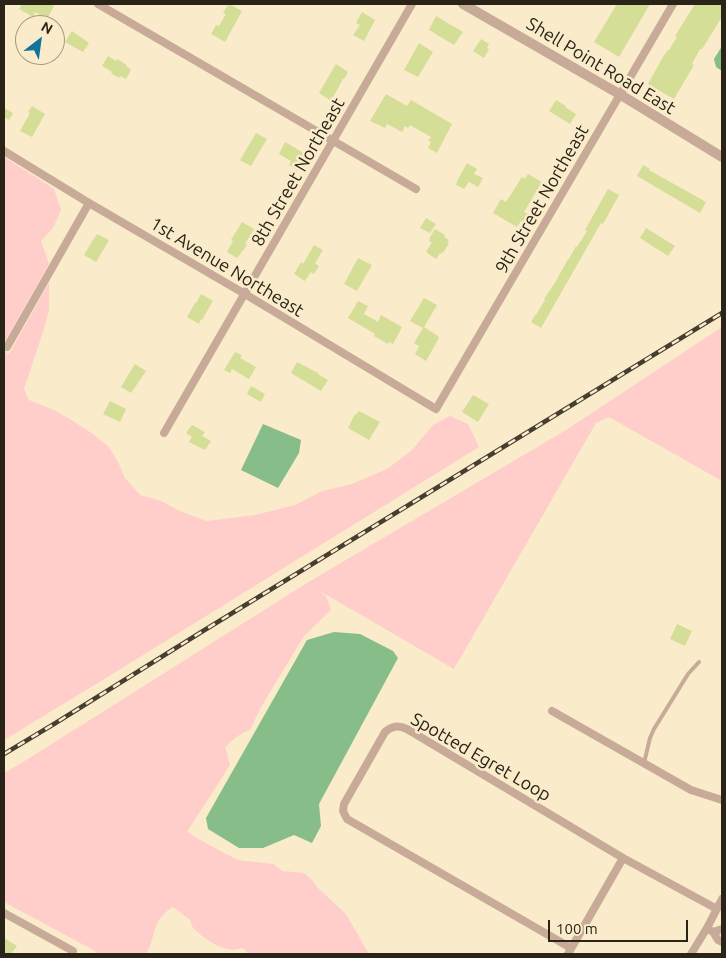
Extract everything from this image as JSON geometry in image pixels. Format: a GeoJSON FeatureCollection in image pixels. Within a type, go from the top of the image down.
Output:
{"type":"FeatureCollection","features":[{"type":"Feature","properties":{"kind":"street"},"geometry":{"type":"LineString","coordinates":[[98,4],[416,189]]}},
{"type":"Feature","properties":{"kind":"street","name":"8th Street Northeast"},"geometry":{"type":"LineString","coordinates":[[164,433],[412,4]]}},
{"type":"Feature","properties":{"kind":"street","name":"Shell Point Road East"},"geometry":{"type":"LineString","coordinates":[[463,4],[620,95],[722,157]]}},
{"type":"Feature","properties":{"kind":"street","name":"9th Street Northeast"},"geometry":{"type":"LineString","coordinates":[[436,409],[673,4]]}},
{"type":"Feature","properties":{"kind":"street","name":"1st Avenue Northeast"},"geometry":{"type":"LineString","coordinates":[[4,151],[436,409]]}},
{"type":"Feature","properties":{"kind":"street"},"geometry":{"type":"LineString","coordinates":[[7,347],[89,203]]}},
{"type":"Feature","properties":{"kind":"street"},"geometry":{"type":"LineString","coordinates":[[552,711],[691,790],[722,800]]}},
{"type":"Feature","properties":{"kind":"street","name":"Spotted Egret Loop"},"geometry":{"type":"LineString","coordinates":[[569,951],[347,819],[343,811],[344,804],[384,732],[399,726],[407,729],[623,858],[717,909]]}},
{"type":"Feature","properties":{"kind":"street"},"geometry":{"type":"LineString","coordinates":[[569,951],[623,858]]}},
{"type":"Feature","properties":{"kind":"street"},"geometry":{"type":"LineString","coordinates":[[692,954],[710,930],[722,900]]}},
{"type":"Feature","properties":{"kind":"street"},"geometry":{"type":"LineString","coordinates":[[4,913],[73,951],[72,954]]}},
{"type":"Feature","properties":{"kind":"street"},"geometry":{"type":"LineString","coordinates":[[710,930],[722,929]]}},
{"type":"Feature","properties":{"kind":"street"},"geometry":{"type":"LineString","coordinates":[[710,930],[722,942]]}},
{"type":"Feature","properties":{"kind":"lane"},"geometry":{"type":"LineString","coordinates":[[644,763],[654,729],[688,674],[699,662]]}},
{"type":"Feature","properties":{"kind":"shaded area"},"geometry":{"type":"Polygon","coordinates":[[[722,46],[722,71],[716,67],[714,59],[722,46]]]}},
{"type":"Feature","properties":{"kind":"shaded area"},"geometry":{"type":"Polygon","coordinates":[[[4,157],[54,189],[61,210],[53,228],[41,241],[49,264],[4,343],[4,157]]]}},
{"type":"Feature","properties":{"kind":"shaded area"},"geometry":{"type":"Polygon","coordinates":[[[49,283],[49,311],[24,389],[29,400],[70,419],[108,446],[125,478],[140,495],[161,501],[180,511],[207,521],[255,515],[295,505],[322,491],[352,484],[387,469],[411,451],[433,425],[450,416],[468,424],[479,447],[4,740],[4,351],[9,354],[49,283]]]}},
{"type":"Feature","properties":{"kind":"shaded area"},"geometry":{"type":"Polygon","coordinates":[[[722,327],[722,481],[609,417],[596,423],[454,669],[318,590],[326,596],[331,610],[304,636],[261,707],[250,730],[225,747],[230,765],[187,832],[238,860],[273,864],[283,871],[304,873],[346,914],[369,954],[248,954],[243,948],[233,950],[214,944],[193,928],[190,920],[173,907],[161,917],[146,954],[96,954],[95,951],[4,902],[4,773],[307,583],[566,430],[722,327]]]}},
{"type":"Feature","properties":{"kind":"shaded area"},"geometry":{"type":"Polygon","coordinates":[[[263,424],[301,440],[299,453],[278,488],[241,470],[263,424]]]}},
{"type":"Feature","properties":{"kind":"shaded area"},"geometry":{"type":"Polygon","coordinates":[[[334,632],[360,634],[393,651],[398,658],[319,804],[321,826],[312,843],[294,835],[263,848],[239,848],[208,829],[206,818],[307,640],[334,632]]]}},
{"type":"Feature","properties":{"kind":"building"},"geometry":{"type":"Polygon","coordinates":[[[22,4],[50,4],[54,6],[49,15],[40,15],[35,12],[34,15],[30,15],[19,9],[22,4]]]}},
{"type":"Feature","properties":{"kind":"building"},"geometry":{"type":"Polygon","coordinates":[[[617,4],[650,4],[619,57],[594,42],[617,4]]]}},
{"type":"Feature","properties":{"kind":"building"},"geometry":{"type":"Polygon","coordinates":[[[695,4],[722,4],[722,17],[702,49],[700,49],[692,64],[694,65],[674,99],[648,84],[695,4]]]}},
{"type":"Feature","properties":{"kind":"building"},"geometry":{"type":"Polygon","coordinates":[[[228,5],[242,11],[225,42],[211,34],[216,25],[219,26],[226,14],[223,13],[228,5]]]}},
{"type":"Feature","properties":{"kind":"building"},"geometry":{"type":"Polygon","coordinates":[[[362,12],[375,20],[364,41],[353,35],[360,25],[356,23],[362,12]]]}},
{"type":"Feature","properties":{"kind":"building"},"geometry":{"type":"Polygon","coordinates":[[[436,16],[463,32],[454,45],[429,30],[436,16]]]}},
{"type":"Feature","properties":{"kind":"building"},"geometry":{"type":"Polygon","coordinates":[[[72,31],[89,43],[83,52],[65,42],[72,31]]]}},
{"type":"Feature","properties":{"kind":"building"},"geometry":{"type":"Polygon","coordinates":[[[481,39],[489,44],[487,48],[489,49],[484,58],[473,51],[481,39]]]}},
{"type":"Feature","properties":{"kind":"building"},"geometry":{"type":"Polygon","coordinates":[[[419,43],[433,52],[418,77],[404,70],[419,43]]]}},
{"type":"Feature","properties":{"kind":"building"},"geometry":{"type":"Polygon","coordinates":[[[108,56],[127,65],[131,70],[126,79],[120,76],[119,78],[102,66],[108,56]]]}},
{"type":"Feature","properties":{"kind":"building"},"geometry":{"type":"Polygon","coordinates":[[[336,64],[348,72],[331,101],[319,93],[336,64]]]}},
{"type":"Feature","properties":{"kind":"building"},"geometry":{"type":"Polygon","coordinates":[[[386,94],[407,106],[411,100],[452,124],[437,153],[428,148],[431,142],[428,141],[431,137],[410,125],[408,128],[405,126],[402,132],[387,124],[385,128],[370,121],[386,94]]]}},
{"type":"Feature","properties":{"kind":"building"},"geometry":{"type":"Polygon","coordinates":[[[556,100],[576,114],[570,124],[549,111],[556,100]]]}},
{"type":"Feature","properties":{"kind":"building"},"geometry":{"type":"Polygon","coordinates":[[[32,106],[45,114],[32,137],[20,131],[32,106]]]}},
{"type":"Feature","properties":{"kind":"building"},"geometry":{"type":"Polygon","coordinates":[[[4,108],[13,113],[9,120],[4,117],[4,108]]]}},
{"type":"Feature","properties":{"kind":"building"},"geometry":{"type":"Polygon","coordinates":[[[256,133],[267,139],[251,166],[240,160],[256,133]]]}},
{"type":"Feature","properties":{"kind":"building"},"geometry":{"type":"Polygon","coordinates":[[[285,142],[307,155],[298,171],[289,165],[291,161],[279,154],[285,142]]]}},
{"type":"Feature","properties":{"kind":"building"},"geometry":{"type":"Polygon","coordinates":[[[467,163],[477,169],[474,174],[483,178],[478,187],[469,182],[464,189],[456,185],[467,163]]]}},
{"type":"Feature","properties":{"kind":"building"},"geometry":{"type":"Polygon","coordinates":[[[643,165],[706,202],[700,213],[637,176],[643,165]]]}},
{"type":"Feature","properties":{"kind":"building"},"geometry":{"type":"Polygon","coordinates":[[[528,174],[542,182],[524,212],[528,214],[517,227],[493,213],[501,199],[506,202],[522,177],[525,179],[528,174]]]}},
{"type":"Feature","properties":{"kind":"building"},"geometry":{"type":"Polygon","coordinates":[[[608,189],[619,195],[541,328],[531,322],[576,246],[587,231],[585,230],[608,189]]]}},
{"type":"Feature","properties":{"kind":"building"},"geometry":{"type":"Polygon","coordinates":[[[426,218],[436,224],[430,233],[420,228],[426,218]]]}},
{"type":"Feature","properties":{"kind":"building"},"geometry":{"type":"Polygon","coordinates":[[[242,222],[254,229],[245,244],[247,245],[237,258],[227,252],[233,241],[231,240],[242,222]]]}},
{"type":"Feature","properties":{"kind":"building"},"geometry":{"type":"Polygon","coordinates":[[[646,228],[675,246],[668,256],[640,238],[646,228]]]}},
{"type":"Feature","properties":{"kind":"building"},"geometry":{"type":"Polygon","coordinates":[[[435,229],[449,240],[443,253],[440,253],[436,259],[426,252],[432,242],[429,239],[435,229]]]}},
{"type":"Feature","properties":{"kind":"building"},"geometry":{"type":"Polygon","coordinates":[[[97,234],[109,240],[96,262],[84,255],[97,234]]]}},
{"type":"Feature","properties":{"kind":"building"},"geometry":{"type":"Polygon","coordinates":[[[314,245],[323,250],[315,263],[319,266],[314,274],[311,272],[305,281],[294,274],[301,262],[303,264],[314,245]]]}},
{"type":"Feature","properties":{"kind":"building"},"geometry":{"type":"Polygon","coordinates":[[[358,258],[372,265],[357,291],[344,284],[358,258]]]}},
{"type":"Feature","properties":{"kind":"building"},"geometry":{"type":"Polygon","coordinates":[[[201,294],[213,301],[199,324],[187,317],[201,294]]]}},
{"type":"Feature","properties":{"kind":"building"},"geometry":{"type":"Polygon","coordinates":[[[424,298],[437,305],[424,327],[439,338],[426,361],[415,354],[419,346],[414,343],[423,328],[410,321],[424,298]]]}},
{"type":"Feature","properties":{"kind":"building"},"geometry":{"type":"Polygon","coordinates":[[[358,301],[368,306],[364,314],[378,322],[381,315],[402,327],[393,344],[389,342],[388,344],[374,336],[375,334],[348,318],[358,301]]]}},
{"type":"Feature","properties":{"kind":"building"},"geometry":{"type":"Polygon","coordinates":[[[235,352],[242,355],[240,358],[256,367],[249,379],[232,369],[230,373],[224,370],[235,352]]]}},
{"type":"Feature","properties":{"kind":"building"},"geometry":{"type":"Polygon","coordinates":[[[297,362],[328,380],[321,391],[291,373],[297,362]]]}},
{"type":"Feature","properties":{"kind":"building"},"geometry":{"type":"Polygon","coordinates":[[[135,364],[146,371],[131,393],[121,387],[135,364]]]}},
{"type":"Feature","properties":{"kind":"building"},"geometry":{"type":"Polygon","coordinates":[[[251,386],[265,394],[261,402],[247,394],[251,386]]]}},
{"type":"Feature","properties":{"kind":"building"},"geometry":{"type":"Polygon","coordinates":[[[473,395],[489,404],[478,422],[462,412],[473,395]]]}},
{"type":"Feature","properties":{"kind":"building"},"geometry":{"type":"Polygon","coordinates":[[[110,401],[126,409],[120,422],[103,414],[110,401]]]}},
{"type":"Feature","properties":{"kind":"building"},"geometry":{"type":"Polygon","coordinates":[[[359,411],[380,422],[369,440],[348,428],[355,414],[359,411]]]}},
{"type":"Feature","properties":{"kind":"building"},"geometry":{"type":"Polygon","coordinates":[[[192,425],[205,432],[202,436],[211,441],[205,450],[189,442],[192,437],[186,433],[192,425]]]}},
{"type":"Feature","properties":{"kind":"building"},"geometry":{"type":"Polygon","coordinates":[[[677,624],[692,631],[685,646],[670,639],[677,624]]]}},
{"type":"Feature","properties":{"kind":"building"},"geometry":{"type":"Polygon","coordinates":[[[4,938],[17,946],[11,954],[4,954],[4,938]]]}},
{"type":"Feature","properties":{"kind":"railway"},"geometry":{"type":"LineString","coordinates":[[4,754],[722,313]]}}]}
